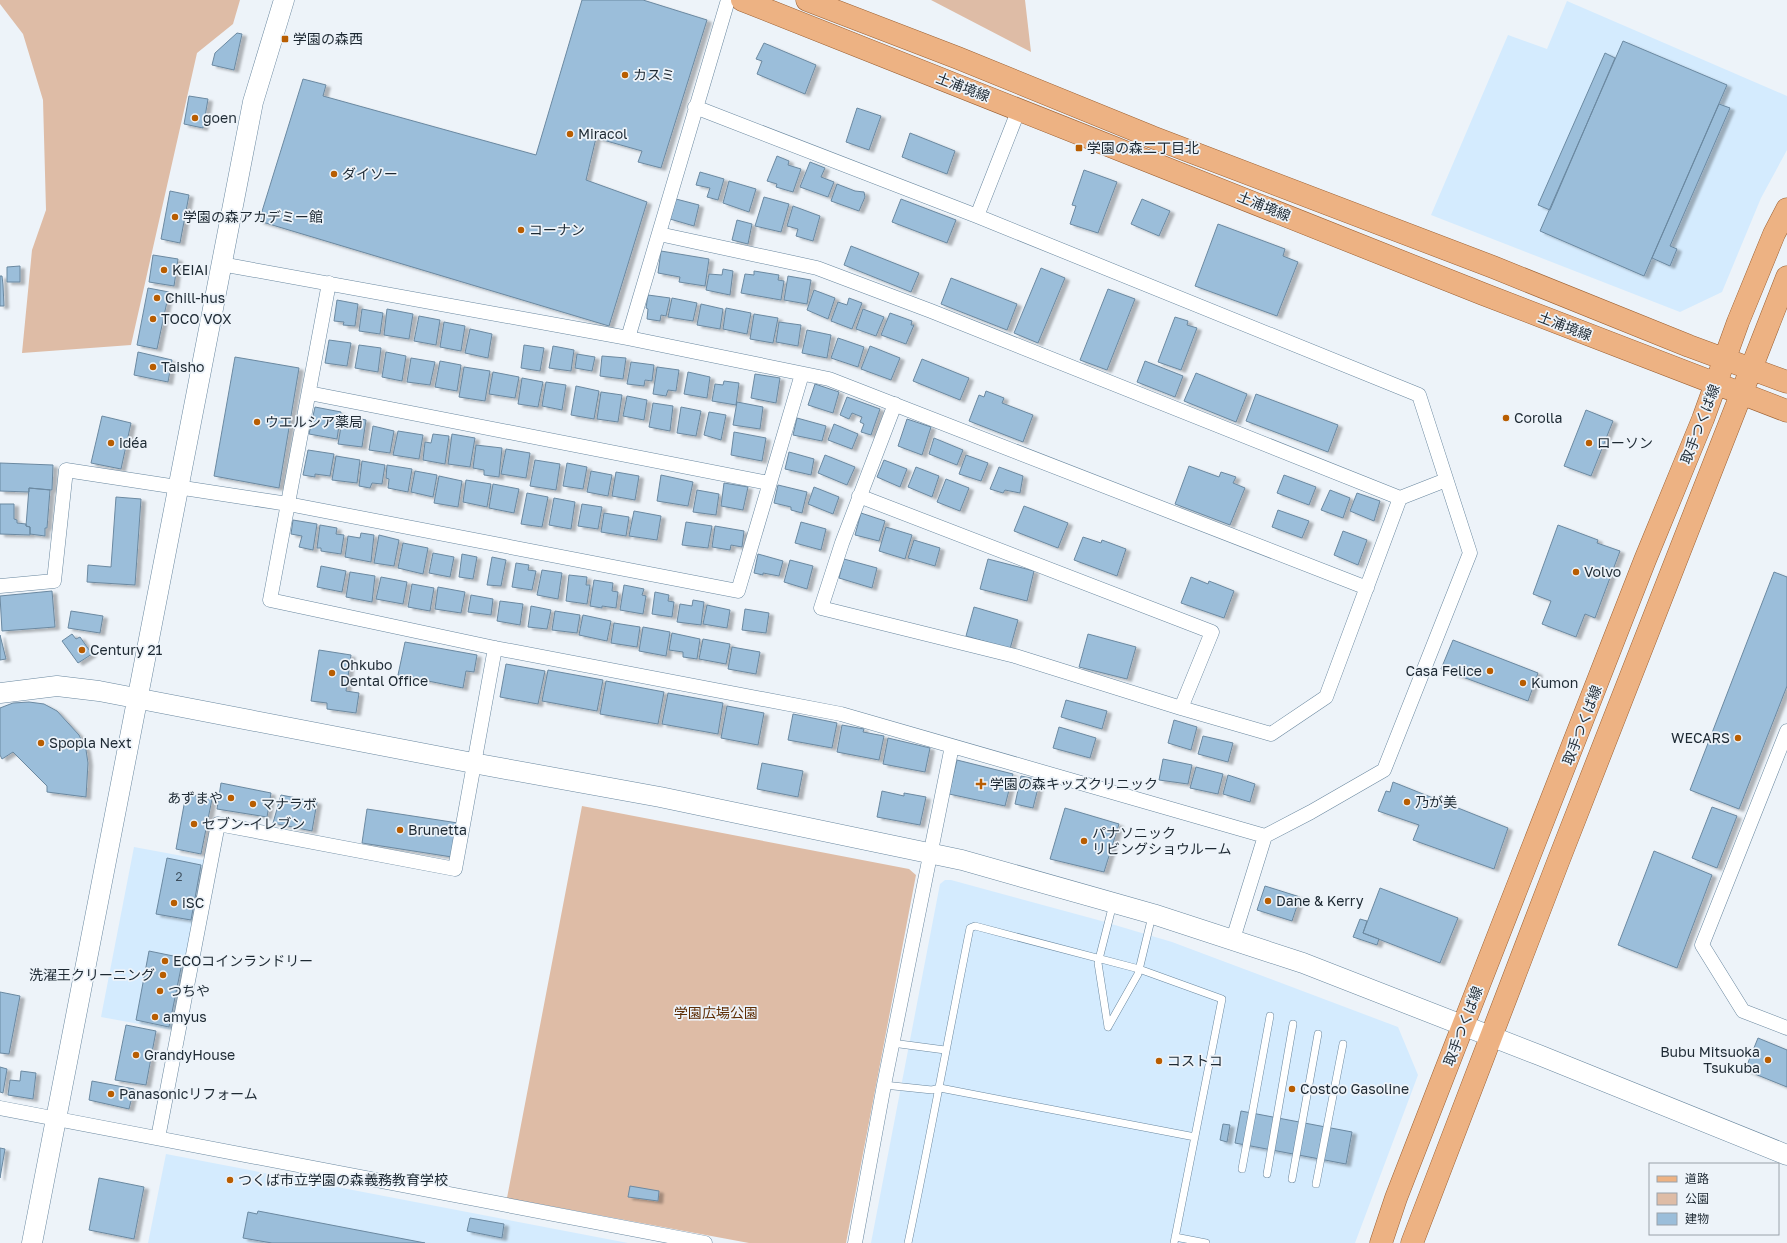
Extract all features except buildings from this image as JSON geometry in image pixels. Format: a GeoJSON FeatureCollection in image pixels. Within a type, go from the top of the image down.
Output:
{"type":"FeatureCollection","features":[{"type":"Feature","properties":{"kind":"main road","name":"土浦境線"},"geometry":{"type":"LineString","coordinates":[[742,0],[1490,296],[1787,411]]}},
{"type":"Feature","properties":{"kind":"main road","name":"土浦境線"},"geometry":{"type":"LineString","coordinates":[[807,0],[958,58],[1152,137],[1522,278],[1724,360],[1787,382]]}},
{"type":"Feature","properties":{"kind":"main road","name":"取手つくば線"},"geometry":{"type":"LineString","coordinates":[[1381,1243],[1396,1198],[1716,384],[1748,296],[1774,234],[1787,209]]}},
{"type":"Feature","properties":{"kind":"main road","name":"取手つくば線"},"geometry":{"type":"LineString","coordinates":[[1412,1243],[1491,1036],[1787,277]]}},
{"type":"Feature","properties":{"kind":"street"},"geometry":{"type":"LineString","coordinates":[[32,1243],[253,102],[284,0]]}},
{"type":"Feature","properties":{"kind":"street"},"geometry":{"type":"LineString","coordinates":[[628,338],[695,107],[728,0]]}},
{"type":"Feature","properties":{"kind":"street"},"geometry":{"type":"LineString","coordinates":[[329,283],[270,600],[495,648],[841,714],[1265,836],[1311,812],[1384,770],[1470,553],[1419,395],[977,216],[695,107]]}},
{"type":"Feature","properties":{"kind":"street"},"geometry":{"type":"LineString","coordinates":[[977,216],[1019,109]]}},
{"type":"Feature","properties":{"kind":"street"},"geometry":{"type":"LineString","coordinates":[[659,234],[817,268],[931,311],[1400,498],[1446,480]]}},
{"type":"Feature","properties":{"kind":"street"},"geometry":{"type":"LineString","coordinates":[[221,264],[628,338],[829,380],[895,404],[1367,588]]}},
{"type":"Feature","properties":{"kind":"street"},"geometry":{"type":"LineString","coordinates":[[0,586],[54,581],[66,470],[288,504],[738,591],[802,374]]}},
{"type":"Feature","properties":{"kind":"street"},"geometry":{"type":"LineString","coordinates":[[308,393],[770,483]]}},
{"type":"Feature","properties":{"kind":"street"},"geometry":{"type":"LineString","coordinates":[[895,404],[842,543],[821,608],[1015,656],[1181,708],[1271,734],[1326,697],[1400,498]]}},
{"type":"Feature","properties":{"kind":"street"},"geometry":{"type":"LineString","coordinates":[[860,496],[1212,632],[1181,708]]}},
{"type":"Feature","properties":{"kind":"street"},"geometry":{"type":"LineString","coordinates":[[158,1138],[218,824],[455,869],[495,648]]}},
{"type":"Feature","properties":{"kind":"street"},"geometry":{"type":"LineString","coordinates":[[0,693],[57,686],[86,689],[138,698],[473,763],[667,798],[962,860],[1153,914],[1233,939],[1302,963],[1491,1036],[1787,1155]]}},
{"type":"Feature","properties":{"kind":"street"},"geometry":{"type":"LineString","coordinates":[[1787,731],[1702,945],[1743,1011],[1787,1028]]}},
{"type":"Feature","properties":{"kind":"street"},"geometry":{"type":"LineString","coordinates":[[855,1243],[929,853],[952,746]]}},
{"type":"Feature","properties":{"kind":"street"},"geometry":{"type":"LineString","coordinates":[[1233,939],[1265,836]]}},
{"type":"Feature","properties":{"kind":"street"},"geometry":{"type":"LineString","coordinates":[[0,1108],[705,1243]]}},
{"type":"Feature","properties":{"kind":"lane"},"geometry":{"type":"LineString","coordinates":[[1113,902],[1098,963],[1108,1027],[1139,969],[1153,914]]}},
{"type":"Feature","properties":{"kind":"lane"},"geometry":{"type":"LineString","coordinates":[[908,1243],[940,1088],[970,928],[975,926],[1139,969],[1222,999],[1174,1240],[1206,1243]]}},
{"type":"Feature","properties":{"kind":"lane"},"geometry":{"type":"LineString","coordinates":[[1242,1169],[1270,1016]]}},
{"type":"Feature","properties":{"kind":"lane"},"geometry":{"type":"LineString","coordinates":[[1267,1174],[1294,1024]]}},
{"type":"Feature","properties":{"kind":"lane"},"geometry":{"type":"LineString","coordinates":[[1292,1179],[1318,1034]]}},
{"type":"Feature","properties":{"kind":"lane"},"geometry":{"type":"LineString","coordinates":[[892,1043],[946,1050]]}},
{"type":"Feature","properties":{"kind":"lane"},"geometry":{"type":"LineString","coordinates":[[1316,1184],[1343,1044]]}},
{"type":"Feature","properties":{"kind":"lane"},"geometry":{"type":"LineString","coordinates":[[884,1085],[932,1090],[940,1088],[1195,1137]]}},
{"type":"Feature","properties":{"kind":"shaded area"},"geometry":{"type":"Polygon","coordinates":[[[1567,1],[1787,96],[1787,150],[1761,198],[1722,292],[1680,312],[1431,215],[1508,35],[1547,49],[1567,1]]]}},
{"type":"Feature","properties":{"kind":"shaded area"},"geometry":{"type":"Polygon","coordinates":[[[134,847],[204,860],[172,1030],[101,1017],[134,847]]]}},
{"type":"Feature","properties":{"kind":"shaded area","name":"コストコ"},"geometry":{"type":"Polygon","coordinates":[[[945,880],[951,880],[1098,920],[1172,942],[1398,1027],[1418,1075],[1355,1243],[871,1243],[940,884],[945,880]]]}},
{"type":"Feature","properties":{"kind":"shaded area","name":"つくば市立学園の森義務教育学校"},"geometry":{"type":"Polygon","coordinates":[[[166,1154],[628,1243],[148,1243],[166,1154]]]}},
{"type":"Feature","properties":{"kind":"green space"},"geometry":{"type":"Polygon","coordinates":[[[0,0],[240,0],[233,24],[197,53],[131,345],[22,353],[32,250],[46,210],[43,100],[23,34],[0,4],[0,0]]]}},
{"type":"Feature","properties":{"kind":"green space"},"geometry":{"type":"Polygon","coordinates":[[[931,0],[1025,0],[1031,52],[931,0]]]}},
{"type":"Feature","properties":{"kind":"green space","name":"学園広場公園"},"geometry":{"type":"Polygon","coordinates":[[[582,806],[909,869],[916,875],[846,1243],[749,1243],[507,1198],[582,806]]]}},
{"type":"Feature","properties":{"kind":"place","name":"学園の森西"},"geometry":{"type":"Point","coordinates":[285,39]}},
{"type":"Feature","properties":{"kind":"place","name":"カスミ"},"geometry":{"type":"Point","coordinates":[625,75]}},
{"type":"Feature","properties":{"kind":"place","name":"goen"},"geometry":{"type":"Point","coordinates":[195,118]}},
{"type":"Feature","properties":{"kind":"place","name":"Miracol"},"geometry":{"type":"Point","coordinates":[570,134]}},
{"type":"Feature","properties":{"kind":"place","name":"学園の森二丁目北"},"geometry":{"type":"Point","coordinates":[1079,148]}},
{"type":"Feature","properties":{"kind":"place","name":"ダイソー"},"geometry":{"type":"Point","coordinates":[334,174]}},
{"type":"Feature","properties":{"kind":"place","name":"学園の森アカデミー館"},"geometry":{"type":"Point","coordinates":[175,217]}},
{"type":"Feature","properties":{"kind":"place","name":"コーナン"},"geometry":{"type":"Point","coordinates":[521,230]}},
{"type":"Feature","properties":{"kind":"place","name":"KEIAI"},"geometry":{"type":"Point","coordinates":[164,270]}},
{"type":"Feature","properties":{"kind":"place","name":"Chill-hus"},"geometry":{"type":"Point","coordinates":[157,298]}},
{"type":"Feature","properties":{"kind":"place","name":"TOCO VOX"},"geometry":{"type":"Point","coordinates":[153,319]}},
{"type":"Feature","properties":{"kind":"place","name":"Taisho"},"geometry":{"type":"Point","coordinates":[153,367]}},
{"type":"Feature","properties":{"kind":"place","name":"Corolla"},"geometry":{"type":"Point","coordinates":[1506,418]}},
{"type":"Feature","properties":{"kind":"place","name":"ウエルシア薬局"},"geometry":{"type":"Point","coordinates":[257,422]}},
{"type":"Feature","properties":{"kind":"place","name":"idéa"},"geometry":{"type":"Point","coordinates":[111,443]}},
{"type":"Feature","properties":{"kind":"place","name":"ローソン"},"geometry":{"type":"Point","coordinates":[1589,443]}},
{"type":"Feature","properties":{"kind":"place","name":"Volvo"},"geometry":{"type":"Point","coordinates":[1576,572]}},
{"type":"Feature","properties":{"kind":"place","name":"Century 21"},"geometry":{"type":"Point","coordinates":[82,650]}},
{"type":"Feature","properties":{"kind":"place","name":"Casa Felice"},"geometry":{"type":"Point","coordinates":[1490,671]}},
{"type":"Feature","properties":{"kind":"place","name":"Ohkubo Dental Office"},"geometry":{"type":"Point","coordinates":[332,673]}},
{"type":"Feature","properties":{"kind":"place","name":"Kumon"},"geometry":{"type":"Point","coordinates":[1523,683]}},
{"type":"Feature","properties":{"kind":"place","name":"WECARS"},"geometry":{"type":"Point","coordinates":[1738,738]}},
{"type":"Feature","properties":{"kind":"place","name":"Spopla Next"},"geometry":{"type":"Point","coordinates":[41,743]}},
{"type":"Feature","properties":{"kind":"place","name":"学園の森キッズクリニック"},"geometry":{"type":"Point","coordinates":[981,784]}},
{"type":"Feature","properties":{"kind":"place","name":"あずまや"},"geometry":{"type":"Point","coordinates":[231,798]}},
{"type":"Feature","properties":{"kind":"place","name":"乃が美"},"geometry":{"type":"Point","coordinates":[1407,802]}},
{"type":"Feature","properties":{"kind":"place","name":"マナラボ"},"geometry":{"type":"Point","coordinates":[253,804]}},
{"type":"Feature","properties":{"kind":"place","name":"セブン-イレブン"},"geometry":{"type":"Point","coordinates":[194,824]}},
{"type":"Feature","properties":{"kind":"place","name":"Brunetta"},"geometry":{"type":"Point","coordinates":[400,830]}},
{"type":"Feature","properties":{"kind":"place","name":"パナソニック リビングショウルーム"},"geometry":{"type":"Point","coordinates":[1084,841]}},
{"type":"Feature","properties":{"kind":"place","name":"Dane & Kerry"},"geometry":{"type":"Point","coordinates":[1268,901]}},
{"type":"Feature","properties":{"kind":"place","name":"iSC"},"geometry":{"type":"Point","coordinates":[174,903]}},
{"type":"Feature","properties":{"kind":"place","name":"ECOコインランドリー"},"geometry":{"type":"Point","coordinates":[165,961]}},
{"type":"Feature","properties":{"kind":"place","name":"洗濯王クリーニング"},"geometry":{"type":"Point","coordinates":[163,975]}},
{"type":"Feature","properties":{"kind":"place","name":"つちや"},"geometry":{"type":"Point","coordinates":[160,991]}},
{"type":"Feature","properties":{"kind":"place","name":"amyus"},"geometry":{"type":"Point","coordinates":[155,1017]}},
{"type":"Feature","properties":{"kind":"place","name":"GrandyHouse"},"geometry":{"type":"Point","coordinates":[136,1055]}},
{"type":"Feature","properties":{"kind":"place","name":"Bubu Mitsuoka Tsukuba"},"geometry":{"type":"Point","coordinates":[1768,1060]}},
{"type":"Feature","properties":{"kind":"place","name":"コストコ"},"geometry":{"type":"Point","coordinates":[1159,1061]}},
{"type":"Feature","properties":{"kind":"place","name":"Costco Gasoline"},"geometry":{"type":"Point","coordinates":[1292,1089]}},
{"type":"Feature","properties":{"kind":"place","name":"Panasonicリフォーム"},"geometry":{"type":"Point","coordinates":[111,1094]}},
{"type":"Feature","properties":{"kind":"place","name":"つくば市立学園の森義務教育学校"},"geometry":{"type":"Point","coordinates":[230,1180]}}]}
